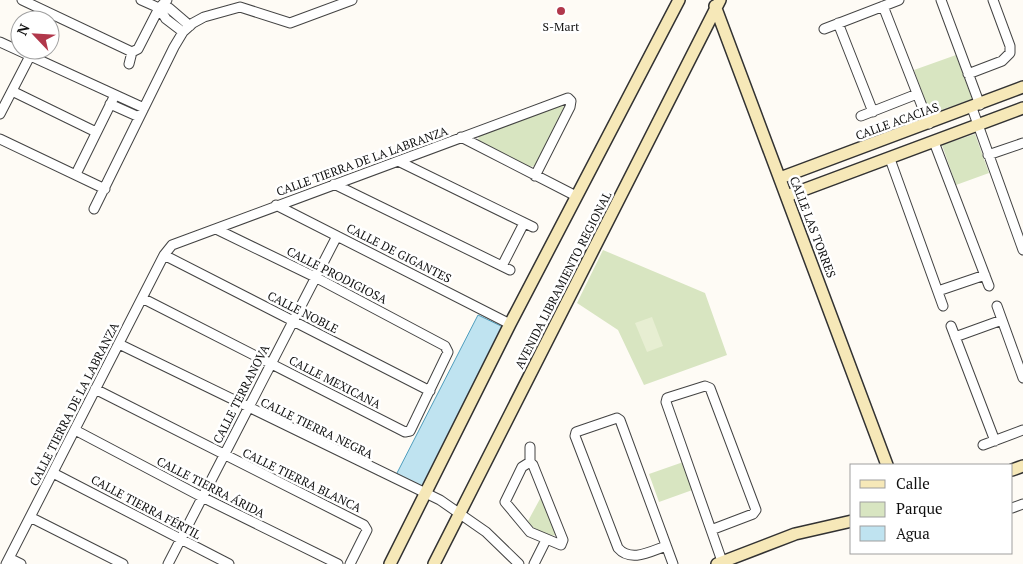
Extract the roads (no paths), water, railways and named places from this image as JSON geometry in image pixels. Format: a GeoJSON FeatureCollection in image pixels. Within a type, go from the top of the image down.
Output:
{"type":"FeatureCollection","features":[{"type":"Feature","properties":{"kind":"street"},"geometry":{"type":"LineString","coordinates":[[22,0],[132,52]]}},
{"type":"Feature","properties":{"kind":"street"},"geometry":{"type":"LineString","coordinates":[[141,0],[159,8],[169,8],[190,26]]}},
{"type":"Feature","properties":{"kind":"street"},"geometry":{"type":"LineString","coordinates":[[129,64],[132,52],[138,49],[159,8],[167,0]]}},
{"type":"Feature","properties":{"kind":"street"},"geometry":{"type":"LineString","coordinates":[[94,209],[183,32],[190,26],[204,17],[240,7],[290,23],[352,0]]}},
{"type":"Feature","properties":{"kind":"street"},"geometry":{"type":"LineString","coordinates":[[390,564],[510,324],[676,5],[665,0]]}},
{"type":"Feature","properties":{"kind":"street"},"geometry":{"type":"LineString","coordinates":[[824,29],[899,0]]}},
{"type":"Feature","properties":{"kind":"street"},"geometry":{"type":"LineString","coordinates":[[941,0],[968,74],[976,106],[977,126],[1023,250]]}},
{"type":"Feature","properties":{"kind":"street"},"geometry":{"type":"LineString","coordinates":[[968,74],[1002,61],[1010,53],[1010,46],[993,0]]}},
{"type":"Feature","properties":{"kind":"street","name":"CALLE LAS TORRES"},"geometry":{"type":"LineString","coordinates":[[716,3],[887,464]]}},
{"type":"Feature","properties":{"kind":"street","name":"AVENIDA LIBRAMIENTO REGIONAL"},"geometry":{"type":"LineString","coordinates":[[434,564],[716,3]]}},
{"type":"Feature","properties":{"kind":"street"},"geometry":{"type":"LineString","coordinates":[[883,6],[929,124]]}},
{"type":"Feature","properties":{"kind":"street"},"geometry":{"type":"LineString","coordinates":[[159,8],[166,19],[183,32]]}},
{"type":"Feature","properties":{"kind":"street"},"geometry":{"type":"LineString","coordinates":[[838,23],[873,112]]}},
{"type":"Feature","properties":{"kind":"street"},"geometry":{"type":"LineString","coordinates":[[0,114],[28,60]]}},
{"type":"Feature","properties":{"kind":"street"},"geometry":{"type":"LineString","coordinates":[[39,60],[144,108]]}},
{"type":"Feature","properties":{"kind":"street","name":"CALLE ACACIAS"},"geometry":{"type":"LineString","coordinates":[[780,178],[929,124],[1023,87]]}},
{"type":"Feature","properties":{"kind":"street"},"geometry":{"type":"LineString","coordinates":[[12,91],[96,132]]}},
{"type":"Feature","properties":{"kind":"street"},"geometry":{"type":"LineString","coordinates":[[861,116],[917,94]]}},
{"type":"Feature","properties":{"kind":"street"},"geometry":{"type":"LineString","coordinates":[[76,174],[115,95]]}},
{"type":"Feature","properties":{"kind":"street","name":"CALLE TIERRA DE LA LABRANZA"},"geometry":{"type":"LineString","coordinates":[[7,561],[164,255],[172,245],[568,98],[571,101],[535,176]]}},
{"type":"Feature","properties":{"kind":"street"},"geometry":{"type":"LineString","coordinates":[[110,104],[139,117]]}},
{"type":"Feature","properties":{"kind":"street"},"geometry":{"type":"LineString","coordinates":[[787,196],[1023,108]]}},
{"type":"Feature","properties":{"kind":"street"},"geometry":{"type":"LineString","coordinates":[[461,137],[576,196]]}},
{"type":"Feature","properties":{"kind":"street"},"geometry":{"type":"LineString","coordinates":[[0,139],[104,189]]}},
{"type":"Feature","properties":{"kind":"street"},"geometry":{"type":"LineString","coordinates":[[934,142],[989,286]]}},
{"type":"Feature","properties":{"kind":"street"},"geometry":{"type":"LineString","coordinates":[[988,156],[1023,142]]}},
{"type":"Feature","properties":{"kind":"street"},"geometry":{"type":"LineString","coordinates":[[890,159],[943,306]]}},
{"type":"Feature","properties":{"kind":"street"},"geometry":{"type":"LineString","coordinates":[[334,184],[506,268],[528,225],[398,161]]}},
{"type":"Feature","properties":{"kind":"street","name":"CALLE DE GIGANTES"},"geometry":{"type":"LineString","coordinates":[[276,205],[510,324]]}},
{"type":"Feature","properties":{"kind":"street","name":"CALLE PRODIGIOSA"},"geometry":{"type":"LineString","coordinates":[[216,229],[315,277],[445,346],[448,352],[430,390]]}},
{"type":"Feature","properties":{"kind":"street","name":"CALLE TERRANOVA"},"geometry":{"type":"LineString","coordinates":[[168,564],[337,236]]}},
{"type":"Feature","properties":{"kind":"street","name":"CALLE NOBLE"},"geometry":{"type":"LineString","coordinates":[[164,255],[430,390]]}},
{"type":"Feature","properties":{"kind":"street"},"geometry":{"type":"LineString","coordinates":[[938,292],[984,276]]}},
{"type":"Feature","properties":{"kind":"street","name":"CALLE MEXICANA"},"geometry":{"type":"LineString","coordinates":[[142,298],[405,432],[410,431],[430,390]]}},
{"type":"Feature","properties":{"kind":"street"},"geometry":{"type":"LineString","coordinates":[[997,306],[1023,378]]}},
{"type":"Feature","properties":{"kind":"street"},"geometry":{"type":"LineString","coordinates":[[955,337],[1002,320]]}},
{"type":"Feature","properties":{"kind":"street"},"geometry":{"type":"LineString","coordinates":[[951,326],[995,441]]}},
{"type":"Feature","properties":{"kind":"street","name":"CALLE TIERRA NEGRA"},"geometry":{"type":"LineString","coordinates":[[119,344],[460,513]]}},
{"type":"Feature","properties":{"kind":"street"},"geometry":{"type":"LineString","coordinates":[[711,530],[753,514],[756,510],[710,388],[705,386],[666,400],[711,530],[720,563],[795,534],[850,521]]}},
{"type":"Feature","properties":{"kind":"street","name":"CALLE TIERRA BLANCA"},"geometry":{"type":"LineString","coordinates":[[95,389],[364,525],[367,530],[350,564]]}},
{"type":"Feature","properties":{"kind":"street"},"geometry":{"type":"LineString","coordinates":[[666,546],[636,556],[624,554],[618,548],[575,436],[576,432],[617,418],[620,420],[673,564]]}},
{"type":"Feature","properties":{"kind":"street","name":"CALLE TIERRA ÁRIDA"},"geometry":{"type":"LineString","coordinates":[[74,430],[202,497],[338,564]]}},
{"type":"Feature","properties":{"kind":"street"},"geometry":{"type":"LineString","coordinates":[[983,446],[1023,430]]}},
{"type":"Feature","properties":{"kind":"street"},"geometry":{"type":"LineString","coordinates":[[530,447],[530,462],[533,465],[563,544],[546,540],[530,532],[505,502],[522,467],[530,462]]}},
{"type":"Feature","properties":{"kind":"street","name":"CALLE TIERRA FÉRTIL"},"geometry":{"type":"LineString","coordinates":[[53,473],[229,564]]}},
{"type":"Feature","properties":{"kind":"street"},"geometry":{"type":"LineString","coordinates":[[460,513],[486,532],[506,554],[519,564]]}},
{"type":"Feature","properties":{"kind":"street"},"geometry":{"type":"LineString","coordinates":[[30,517],[123,564]]}},
{"type":"Feature","properties":{"kind":"street"},"geometry":{"type":"LineString","coordinates":[[534,564],[546,540]]}},
{"type":"Feature","properties":{"kind":"street"},"geometry":{"type":"LineString","coordinates":[[7,561],[21,564]]}},
{"type":"Feature","properties":{"kind":"water"},"geometry":{"type":"Polygon","coordinates":[[[478,315],[503,327],[422,487],[396,475],[478,315]]]}},
{"type":"Feature","properties":{"kind":"place","name":"S-Mart"},"geometry":{"type":"Point","coordinates":[561,11]}}]}
